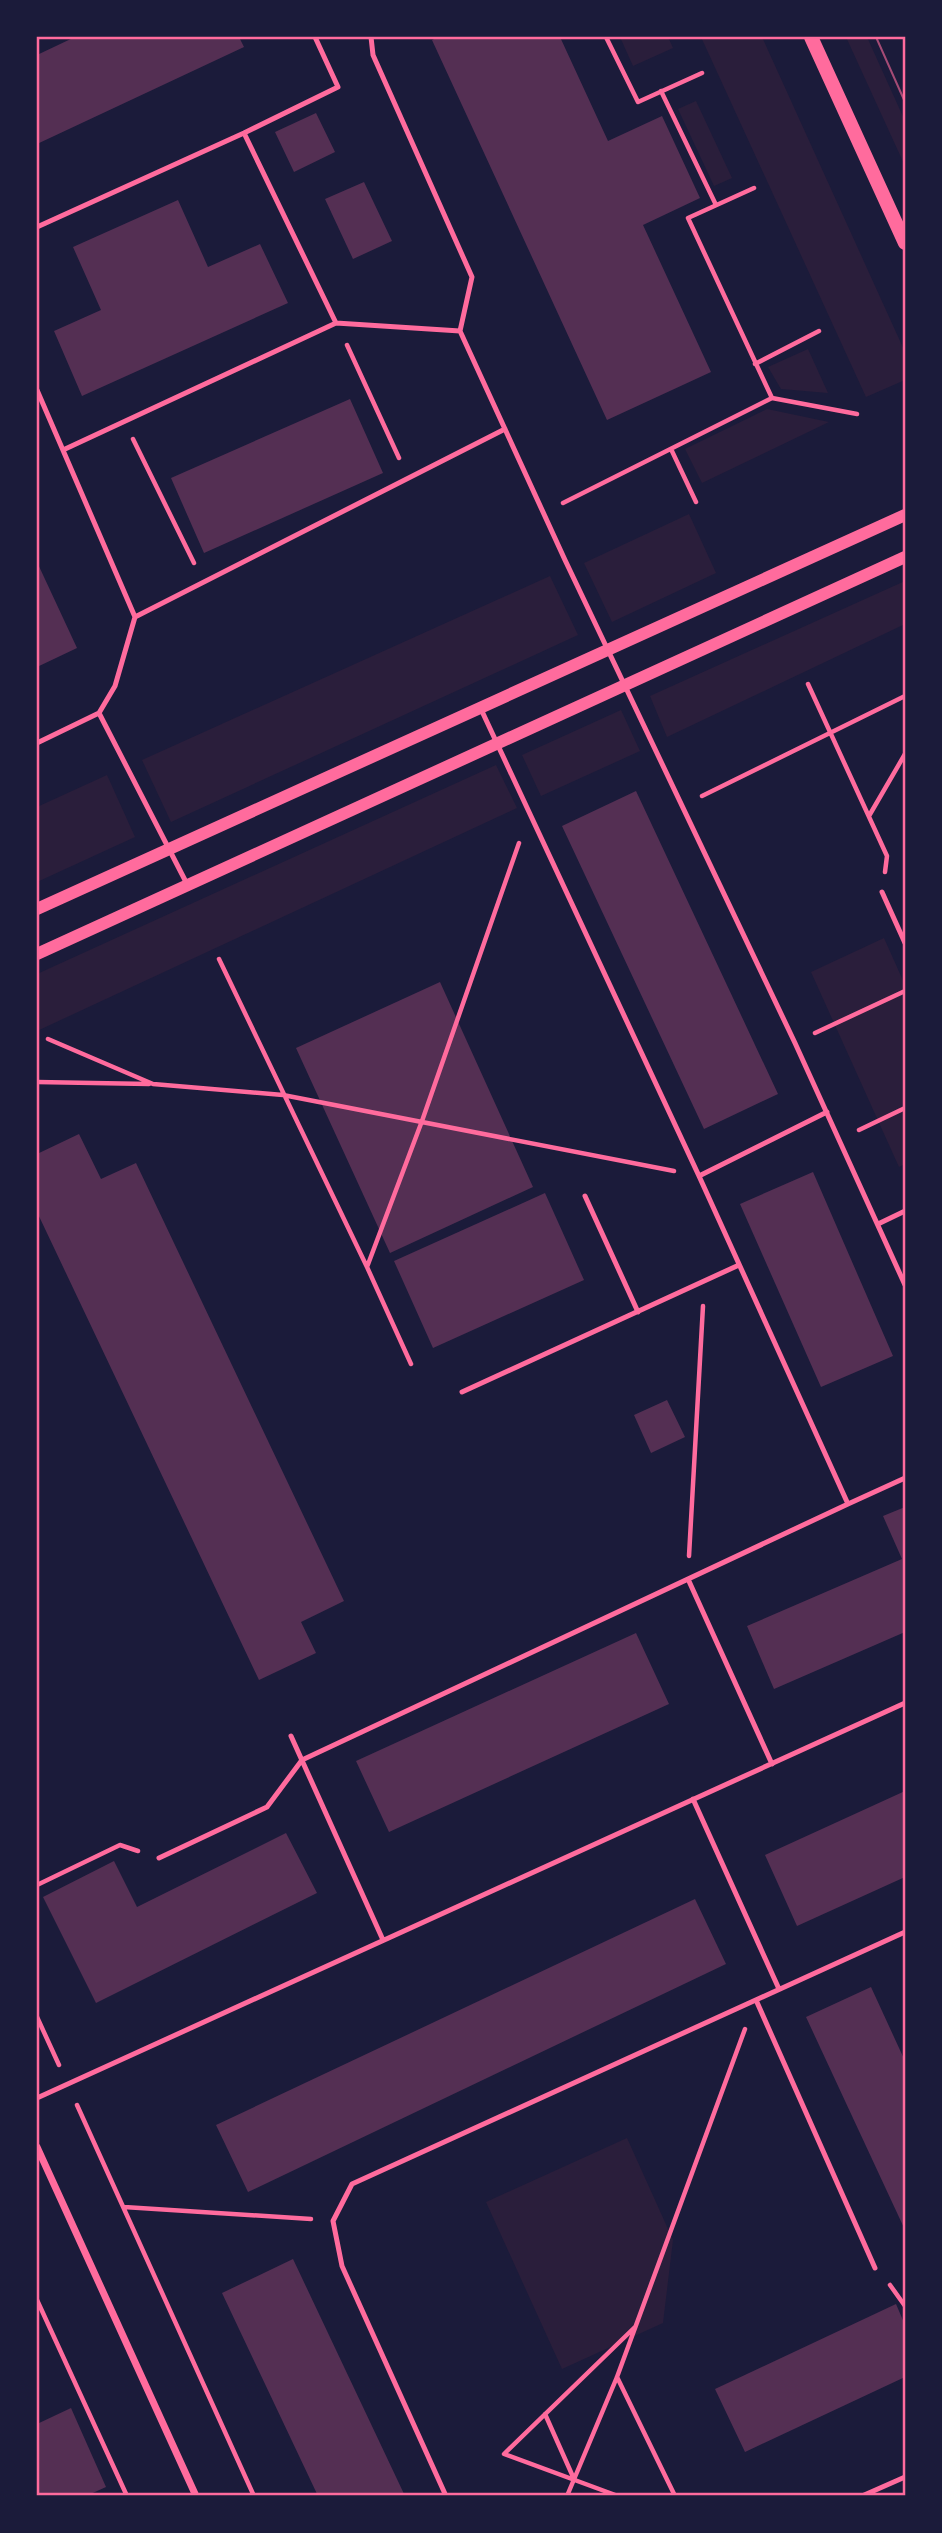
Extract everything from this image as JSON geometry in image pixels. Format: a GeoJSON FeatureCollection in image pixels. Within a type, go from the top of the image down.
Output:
{"type":"FeatureCollection","features":[{"type":"Feature","properties":{"kind":"main road"},"geometry":{"type":"LineString","coordinates":[[811,37],[905,243]]}},
{"type":"Feature","properties":{"kind":"street"},"geometry":{"type":"LineString","coordinates":[[37,909],[905,515]]}},
{"type":"Feature","properties":{"kind":"street"},"geometry":{"type":"LineString","coordinates":[[37,954],[905,557]]}},
{"type":"Feature","properties":{"kind":"street"},"geometry":{"type":"LineString","coordinates":[[37,2147],[196,2496]]}},
{"type":"Feature","properties":{"kind":"lane"},"geometry":{"type":"LineString","coordinates":[[37,228],[338,87],[315,37]]}},
{"type":"Feature","properties":{"kind":"lane"},"geometry":{"type":"LineString","coordinates":[[371,37],[373,55],[472,277],[460,331],[607,650],[796,1043],[905,1285]]}},
{"type":"Feature","properties":{"kind":"lane"},"geometry":{"type":"LineString","coordinates":[[244,133],[336,323]]}},
{"type":"Feature","properties":{"kind":"lane"},"geometry":{"type":"LineString","coordinates":[[63,450],[336,323],[460,331]]}},
{"type":"Feature","properties":{"kind":"lane"},"geometry":{"type":"LineString","coordinates":[[37,390],[135,617],[116,686],[99,713],[37,743]]}},
{"type":"Feature","properties":{"kind":"lane"},"geometry":{"type":"LineString","coordinates":[[135,617],[505,429]]}},
{"type":"Feature","properties":{"kind":"lane"},"geometry":{"type":"LineString","coordinates":[[480,708],[848,1504]]}},
{"type":"Feature","properties":{"kind":"lane"},"geometry":{"type":"LineString","coordinates":[[99,713],[188,886]]}},
{"type":"Feature","properties":{"kind":"lane"},"geometry":{"type":"LineString","coordinates":[[882,892],[905,943]]}},
{"type":"Feature","properties":{"kind":"lane"},"geometry":{"type":"LineString","coordinates":[[699,1177],[827,1112]]}},
{"type":"Feature","properties":{"kind":"lane"},"geometry":{"type":"LineString","coordinates":[[585,1196],[638,1312]]}},
{"type":"Feature","properties":{"kind":"lane"},"geometry":{"type":"LineString","coordinates":[[877,1224],[905,1211]]}},
{"type":"Feature","properties":{"kind":"lane"},"geometry":{"type":"LineString","coordinates":[[462,1392],[739,1265]]}},
{"type":"Feature","properties":{"kind":"lane"},"geometry":{"type":"LineString","coordinates":[[159,1858],[267,1807],[302,1760],[905,1478]]}},
{"type":"Feature","properties":{"kind":"lane"},"geometry":{"type":"LineString","coordinates":[[688,1579],[772,1764]]}},
{"type":"Feature","properties":{"kind":"lane"},"geometry":{"type":"LineString","coordinates":[[37,2098],[905,1703]]}},
{"type":"Feature","properties":{"kind":"lane"},"geometry":{"type":"LineString","coordinates":[[290,1736],[383,1940]]}},
{"type":"Feature","properties":{"kind":"lane"},"geometry":{"type":"LineString","coordinates":[[693,1800],[779,1989]]}},
{"type":"Feature","properties":{"kind":"lane"},"geometry":{"type":"LineString","coordinates":[[446,2496],[342,2266],[332,2221],[352,2184],[905,1932]]}},
{"type":"Feature","properties":{"kind":"lane"},"geometry":{"type":"LineString","coordinates":[[756,2000],[875,2269]]}},
{"type":"Feature","properties":{"kind":"lane"},"geometry":{"type":"LineString","coordinates":[[862,2496],[905,2477]]}},
{"type":"Feature","properties":{"kind":"path"},"geometry":{"type":"LineString","coordinates":[[606,37],[638,102],[702,73]]}},
{"type":"Feature","properties":{"kind":"path"},"geometry":{"type":"LineString","coordinates":[[661,91],[716,205]]}},
{"type":"Feature","properties":{"kind":"path"},"geometry":{"type":"LineString","coordinates":[[754,188],[688,218],[772,398]]}},
{"type":"Feature","properties":{"kind":"path"},"geometry":{"type":"LineString","coordinates":[[336,323],[409,478]]}},
{"type":"Feature","properties":{"kind":"path"},"geometry":{"type":"LineString","coordinates":[[755,364],[819,331]]}},
{"type":"Feature","properties":{"kind":"path"},"geometry":{"type":"LineString","coordinates":[[543,513],[772,398],[857,414]]}},
{"type":"Feature","properties":{"kind":"path"},"geometry":{"type":"LineString","coordinates":[[125,422],[203,583]]}},
{"type":"Feature","properties":{"kind":"path"},"geometry":{"type":"LineString","coordinates":[[671,449],[696,502]]}},
{"type":"Feature","properties":{"kind":"path"},"geometry":{"type":"LineString","coordinates":[[807,684],[887,856],[882,892]]}},
{"type":"Feature","properties":{"kind":"path"},"geometry":{"type":"LineString","coordinates":[[682,806],[905,696]]}},
{"type":"Feature","properties":{"kind":"path"},"geometry":{"type":"LineString","coordinates":[[869,817],[905,754]]}},
{"type":"Feature","properties":{"kind":"path"},"geometry":{"type":"LineString","coordinates":[[367,1267],[422,1121],[530,813]]}},
{"type":"Feature","properties":{"kind":"path"},"geometry":{"type":"LineString","coordinates":[[219,958],[411,1364]]}},
{"type":"Feature","properties":{"kind":"path"},"geometry":{"type":"LineString","coordinates":[[796,1043],[905,991]]}},
{"type":"Feature","properties":{"kind":"path"},"geometry":{"type":"LineString","coordinates":[[48,1039],[153,1084]]}},
{"type":"Feature","properties":{"kind":"path"},"geometry":{"type":"LineString","coordinates":[[37,1082],[153,1084],[283,1095],[699,1177]]}},
{"type":"Feature","properties":{"kind":"path"},"geometry":{"type":"LineString","coordinates":[[839,1139],[905,1108]]}},
{"type":"Feature","properties":{"kind":"path"},"geometry":{"type":"LineString","coordinates":[[688,1579],[705,1281]]}},
{"type":"Feature","properties":{"kind":"path"},"geometry":{"type":"LineString","coordinates":[[37,1885],[120,1845],[159,1858]]}},
{"type":"Feature","properties":{"kind":"path"},"geometry":{"type":"LineString","coordinates":[[567,2496],[617,2377],[756,2000]]}},
{"type":"Feature","properties":{"kind":"path"},"geometry":{"type":"LineString","coordinates":[[37,2017],[254,2496]]}},
{"type":"Feature","properties":{"kind":"path"},"geometry":{"type":"LineString","coordinates":[[123,2207],[332,2221]]}},
{"type":"Feature","properties":{"kind":"path"},"geometry":{"type":"LineString","coordinates":[[37,2300],[127,2496]]}},
{"type":"Feature","properties":{"kind":"path"},"geometry":{"type":"LineString","coordinates":[[618,2496],[504,2454],[636,2326]]}},
{"type":"Feature","properties":{"kind":"path"},"geometry":{"type":"LineString","coordinates":[[617,2377],[675,2496]]}},
{"type":"Feature","properties":{"kind":"path"},"geometry":{"type":"LineString","coordinates":[[545,2414],[574,2480]]}},
{"type":"Feature","properties":{"kind":"shaded area"},"geometry":{"type":"Polygon","coordinates":[[[620,37],[668,37],[673,48],[633,66],[620,37]]]}},
{"type":"Feature","properties":{"kind":"shaded area"},"geometry":{"type":"Polygon","coordinates":[[[701,37],[762,37],[905,352],[905,380],[866,397],[701,37]]]}},
{"type":"Feature","properties":{"kind":"shaded area"},"geometry":{"type":"Polygon","coordinates":[[[846,37],[867,37],[905,121],[905,166],[846,37]]]}},
{"type":"Feature","properties":{"kind":"shaded area"},"geometry":{"type":"Polygon","coordinates":[[[696,101],[732,178],[714,186],[678,109],[696,101]]]}},
{"type":"Feature","properties":{"kind":"shaded area"},"geometry":{"type":"Polygon","coordinates":[[[808,349],[828,393],[781,389],[768,367],[808,349]]]}},
{"type":"Feature","properties":{"kind":"shaded area"},"geometry":{"type":"Polygon","coordinates":[[[767,409],[829,422],[702,483],[685,449],[767,409]]]}},
{"type":"Feature","properties":{"kind":"shaded area"},"geometry":{"type":"Polygon","coordinates":[[[689,514],[716,573],[612,622],[584,563],[689,514]]]}},
{"type":"Feature","properties":{"kind":"shaded area"},"geometry":{"type":"Polygon","coordinates":[[[550,576],[578,635],[171,822],[142,760],[550,576]]]}},
{"type":"Feature","properties":{"kind":"shaded area"},"geometry":{"type":"Polygon","coordinates":[[[905,581],[905,624],[667,737],[650,696],[905,581]]]}},
{"type":"Feature","properties":{"kind":"shaded area"},"geometry":{"type":"Polygon","coordinates":[[[621,710],[640,751],[541,796],[522,755],[621,710]]]}},
{"type":"Feature","properties":{"kind":"shaded area"},"geometry":{"type":"Polygon","coordinates":[[[496,765],[517,808],[37,1031],[37,974],[496,765]]]}},
{"type":"Feature","properties":{"kind":"shaded area"},"geometry":{"type":"Polygon","coordinates":[[[107,775],[135,837],[37,882],[37,807],[107,775]]]}},
{"type":"Feature","properties":{"kind":"shaded area"},"geometry":{"type":"Polygon","coordinates":[[[884,938],[905,985],[905,1164],[899,1167],[811,972],[884,938]]]}},
{"type":"Feature","properties":{"kind":"shaded area"},"geometry":{"type":"Polygon","coordinates":[[[627,2138],[673,2240],[663,2323],[562,2369],[486,2202],[627,2138]]]}},
{"type":"Feature","properties":{"kind":"building"},"geometry":{"type":"Polygon","coordinates":[[[75,37],[239,37],[244,47],[37,144],[37,55],[75,37]]]}},
{"type":"Feature","properties":{"kind":"building"},"geometry":{"type":"Polygon","coordinates":[[[438,37],[560,37],[608,141],[662,116],[700,198],[643,225],[711,372],[607,420],[432,40],[438,37]]]}},
{"type":"Feature","properties":{"kind":"building"},"geometry":{"type":"Polygon","coordinates":[[[316,113],[335,152],[294,172],[275,132],[316,113]]]}},
{"type":"Feature","properties":{"kind":"building"},"geometry":{"type":"Polygon","coordinates":[[[364,182],[392,241],[353,259],[325,199],[364,182]]]}},
{"type":"Feature","properties":{"kind":"building"},"geometry":{"type":"Polygon","coordinates":[[[178,200],[208,267],[260,244],[288,303],[82,396],[54,331],[101,310],[73,247],[178,200]]]}},
{"type":"Feature","properties":{"kind":"building"},"geometry":{"type":"Polygon","coordinates":[[[350,399],[383,473],[204,553],[171,478],[350,399]]]}},
{"type":"Feature","properties":{"kind":"building"},"geometry":{"type":"Polygon","coordinates":[[[37,562],[77,648],[37,667],[37,562]]]}},
{"type":"Feature","properties":{"kind":"building"},"geometry":{"type":"Polygon","coordinates":[[[636,791],[778,1094],[704,1129],[562,826],[636,791]]]}},
{"type":"Feature","properties":{"kind":"building"},"geometry":{"type":"Polygon","coordinates":[[[440,982],[533,1187],[390,1253],[296,1048],[440,982]]]}},
{"type":"Feature","properties":{"kind":"building"},"geometry":{"type":"Polygon","coordinates":[[[79,1134],[101,1179],[136,1163],[344,1601],[301,1622],[316,1653],[259,1680],[37,1212],[37,1154],[79,1134]]]}},
{"type":"Feature","properties":{"kind":"building"},"geometry":{"type":"Polygon","coordinates":[[[813,1172],[893,1356],[821,1387],[740,1204],[813,1172]]]}},
{"type":"Feature","properties":{"kind":"building"},"geometry":{"type":"Polygon","coordinates":[[[545,1193],[584,1280],[433,1348],[394,1261],[545,1193]]]}},
{"type":"Feature","properties":{"kind":"building"},"geometry":{"type":"Polygon","coordinates":[[[667,1400],[685,1437],[651,1453],[634,1415],[667,1400]]]}},
{"type":"Feature","properties":{"kind":"building"},"geometry":{"type":"Polygon","coordinates":[[[905,1507],[905,1632],[774,1689],[747,1626],[902,1559],[883,1516],[905,1507]]]}},
{"type":"Feature","properties":{"kind":"building"},"geometry":{"type":"Polygon","coordinates":[[[636,1633],[669,1704],[389,1832],[356,1761],[636,1633]]]}},
{"type":"Feature","properties":{"kind":"building"},"geometry":{"type":"Polygon","coordinates":[[[905,1791],[905,1877],[797,1926],[765,1855],[905,1791]]]}},
{"type":"Feature","properties":{"kind":"building"},"geometry":{"type":"Polygon","coordinates":[[[286,1833],[317,1893],[96,2003],[43,1897],[114,1861],[137,1907],[286,1833]]]}},
{"type":"Feature","properties":{"kind":"building"},"geometry":{"type":"Polygon","coordinates":[[[695,1899],[726,1964],[248,2192],[216,2125],[695,1899]]]}},
{"type":"Feature","properties":{"kind":"building"},"geometry":{"type":"Polygon","coordinates":[[[871,1987],[905,2061],[905,2230],[806,2017],[871,1987]]]}},
{"type":"Feature","properties":{"kind":"building"},"geometry":{"type":"Polygon","coordinates":[[[293,2259],[405,2496],[318,2496],[222,2293],[293,2259]]]}},
{"type":"Feature","properties":{"kind":"building"},"geometry":{"type":"Polygon","coordinates":[[[896,2304],[905,2325],[905,2377],[745,2452],[715,2389],[896,2304]]]}},
{"type":"Feature","properties":{"kind":"building"},"geometry":{"type":"Polygon","coordinates":[[[71,2408],[106,2487],[86,2496],[37,2496],[37,2424],[71,2408]]]}},
{"type":"Feature","properties":{"kind":"tram line"},"geometry":{"type":"LineString","coordinates":[[876,37],[905,102]]}}]}
